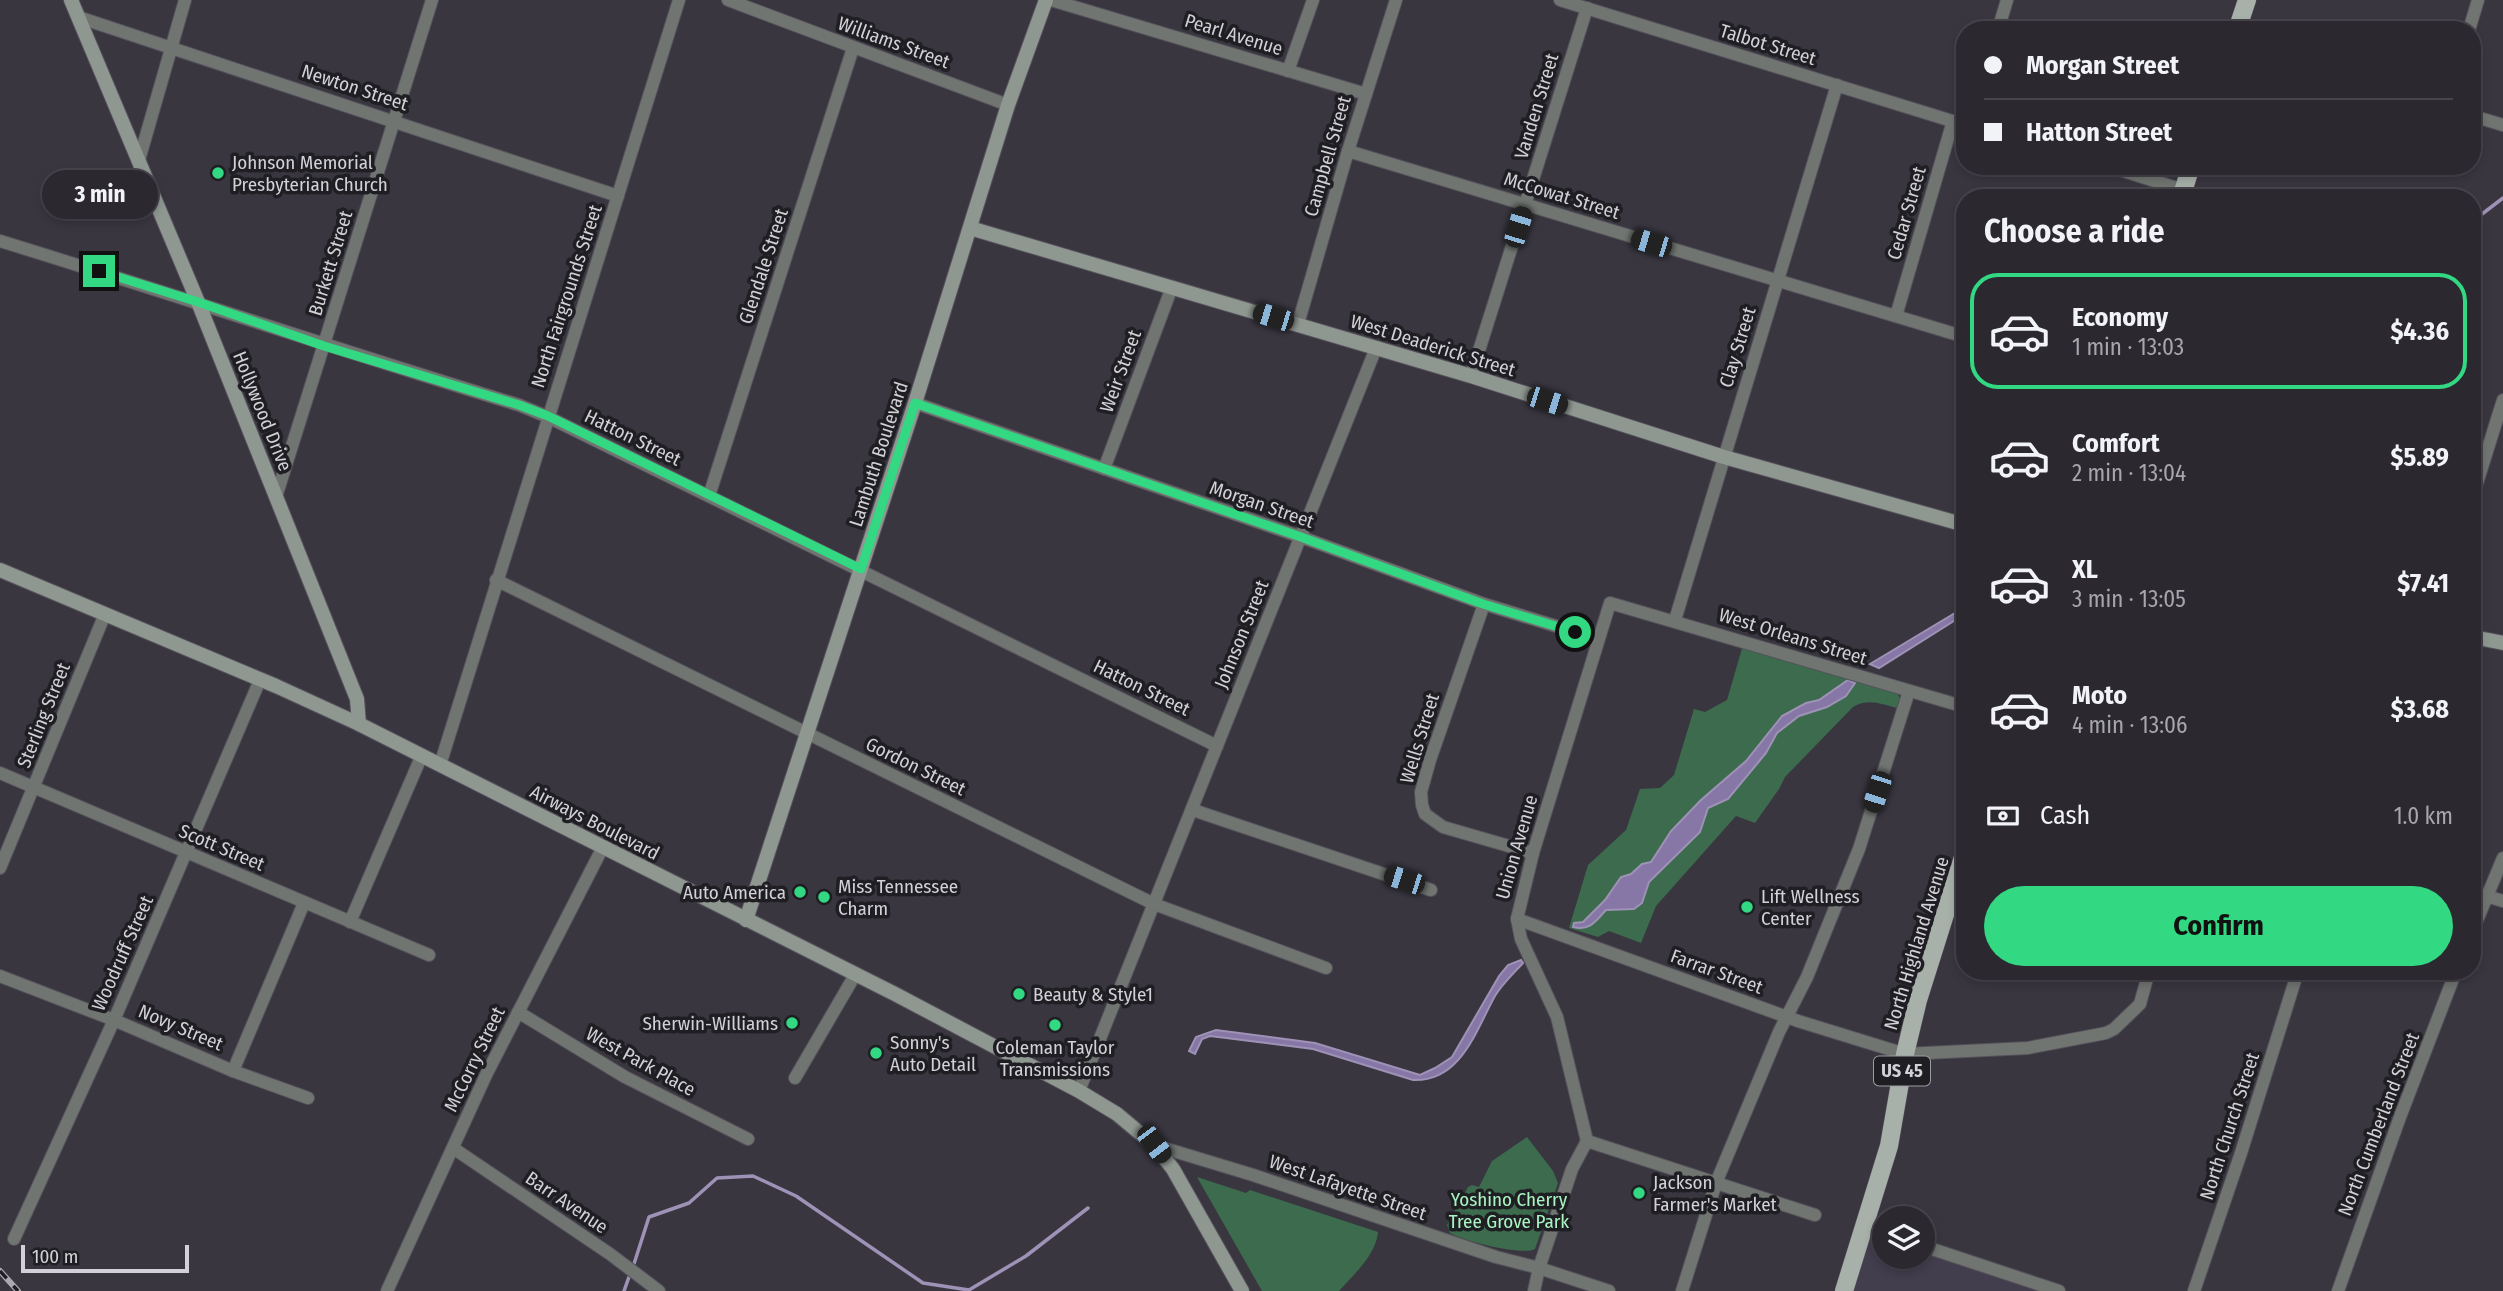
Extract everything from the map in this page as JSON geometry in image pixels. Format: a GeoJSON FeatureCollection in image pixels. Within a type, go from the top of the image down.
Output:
{"type":"FeatureCollection","features":[{"type":"Feature","properties":{"kind":"main road"},"geometry":{"type":"LineString","coordinates":[[2239,21],[2247,0]]}},
{"type":"Feature","properties":{"kind":"main road","name":"North Highland Avenue"},"geometry":{"type":"LineString","coordinates":[[1844,1291],[1889,1146],[1905,1054],[1918,1000],[1956,880]]}},
{"type":"Feature","properties":{"kind":"street","name":"Hollywood Drive"},"geometry":{"type":"LineString","coordinates":[[71,0],[198,302],[357,699],[359,724]]}},
{"type":"Feature","properties":{"kind":"street"},"geometry":{"type":"LineString","coordinates":[[139,160],[185,0]]}},
{"type":"Feature","properties":{"kind":"street","name":"Burkett Street"},"geometry":{"type":"LineString","coordinates":[[276,497],[432,0]]}},
{"type":"Feature","properties":{"kind":"street","name":"North Fairgrounds Street"},"geometry":{"type":"LineString","coordinates":[[440,765],[679,0]]}},
{"type":"Feature","properties":{"kind":"street","name":"Williams Street"},"geometry":{"type":"LineString","coordinates":[[728,0],[1008,105]]}},
{"type":"Feature","properties":{"kind":"street","name":"Pearl Avenue"},"geometry":{"type":"LineString","coordinates":[[1048,0],[1366,94]]}},
{"type":"Feature","properties":{"kind":"street","name":"Lambuth Boulevard"},"geometry":{"type":"LineString","coordinates":[[746,920],[915,403],[1008,105],[1048,0]]}},
{"type":"Feature","properties":{"kind":"street"},"geometry":{"type":"LineString","coordinates":[[1288,71],[1313,0]]}},
{"type":"Feature","properties":{"kind":"street","name":"Campbell Street"},"geometry":{"type":"LineString","coordinates":[[1298,324],[1348,151],[1396,0]]}},
{"type":"Feature","properties":{"kind":"street","name":"Talbot Street"},"geometry":{"type":"LineString","coordinates":[[1560,0],[1956,122]]}},
{"type":"Feature","properties":{"kind":"street"},"geometry":{"type":"LineString","coordinates":[[2001,21],[2007,0]]}},
{"type":"Feature","properties":{"kind":"street"},"geometry":{"type":"LineString","coordinates":[[2472,21],[2478,0]]}},
{"type":"Feature","properties":{"kind":"street","name":"Vanden Street"},"geometry":{"type":"LineString","coordinates":[[1471,376],[1587,8]]}},
{"type":"Feature","properties":{"kind":"street","name":"Newton Street"},"geometry":{"type":"LineString","coordinates":[[79,17],[618,196]]}},
{"type":"Feature","properties":{"kind":"street","name":"Glendale Street"},"geometry":{"type":"LineString","coordinates":[[709,496],[853,48]]}},
{"type":"Feature","properties":{"kind":"street","name":"Clay Street"},"geometry":{"type":"LineString","coordinates":[[1675,620],[1837,85]]}},
{"type":"Feature","properties":{"kind":"street"},"geometry":{"type":"LineString","coordinates":[[2481,118],[2503,125]]}},
{"type":"Feature","properties":{"kind":"street","name":"Cedar Street"},"geometry":{"type":"LineString","coordinates":[[1896,316],[1956,132]]}},
{"type":"Feature","properties":{"kind":"street","name":"McCowat Street"},"geometry":{"type":"LineString","coordinates":[[1348,151],[1956,334]]}},
{"type":"Feature","properties":{"kind":"street"},"geometry":{"type":"LineString","coordinates":[[2132,175],[2169,189]]}},
{"type":"Feature","properties":{"kind":"street","name":"West Deaderick Street"},"geometry":{"type":"LineString","coordinates":[[970,228],[1471,376],[1724,457],[1956,522]]}},
{"type":"Feature","properties":{"kind":"street","name":"Hatton Street"},"geometry":{"type":"LineString","coordinates":[[0,240],[548,416],[1217,746]]}},
{"type":"Feature","properties":{"kind":"street","name":"Weir Street"},"geometry":{"type":"LineString","coordinates":[[1104,469],[1172,287]]}},
{"type":"Feature","properties":{"kind":"street","name":"Johnson Street"},"geometry":{"type":"LineString","coordinates":[[1080,1091],[1376,348]]}},
{"type":"Feature","properties":{"kind":"street"},"geometry":{"type":"LineString","coordinates":[[2481,470],[2503,400]]}},
{"type":"Feature","properties":{"kind":"street","name":"Morgan Street"},"geometry":{"type":"LineString","coordinates":[[915,403],[1301,537],[1483,604],[1598,639]]}},
{"type":"Feature","properties":{"kind":"street","name":"Airways Boulevard"},"geometry":{"type":"LineString","coordinates":[[0,570],[359,724],[1080,1091],[1137,1128],[1154,1144],[1173,1169],[1242,1291]]}},
{"type":"Feature","properties":{"kind":"street","name":"Gordon Street"},"geometry":{"type":"LineString","coordinates":[[496,580],[1154,904],[1326,968]]}},
{"type":"Feature","properties":{"kind":"street","name":"West Orleans Street"},"geometry":{"type":"LineString","coordinates":[[1610,603],[1956,704]]}},
{"type":"Feature","properties":{"kind":"street","name":"Union Avenue"},"geometry":{"type":"LineString","coordinates":[[1587,1141],[1557,1017],[1521,939],[1517,919],[1533,853],[1610,603]]}},
{"type":"Feature","properties":{"kind":"street","name":"Wells Street"},"geometry":{"type":"LineString","coordinates":[[1483,604],[1430,760],[1422,792],[1422,805],[1424,814],[1443,827],[1533,853]]}},
{"type":"Feature","properties":{"kind":"street","name":"Sterling Street"},"geometry":{"type":"LineString","coordinates":[[0,868],[105,614]]}},
{"type":"Feature","properties":{"kind":"street"},"geometry":{"type":"LineString","coordinates":[[2481,639],[2503,643]]}},
{"type":"Feature","properties":{"kind":"street","name":"Woodruff Street"},"geometry":{"type":"LineString","coordinates":[[14,1239],[114,1020],[260,680]]}},
{"type":"Feature","properties":{"kind":"street"},"geometry":{"type":"LineString","coordinates":[[1682,1291],[1716,1183],[1786,1017],[1807,977],[1859,849],[1909,691]]}},
{"type":"Feature","properties":{"kind":"street"},"geometry":{"type":"LineString","coordinates":[[350,922],[422,755]]}},
{"type":"Feature","properties":{"kind":"street","name":"Scott Street"},"geometry":{"type":"LineString","coordinates":[[0,773],[429,955]]}},
{"type":"Feature","properties":{"kind":"street"},"geometry":{"type":"LineString","coordinates":[[1193,810],[1431,890]]}},
{"type":"Feature","properties":{"kind":"street","name":"McCorry Street"},"geometry":{"type":"LineString","coordinates":[[387,1291],[518,1012],[603,847]]}},
{"type":"Feature","properties":{"kind":"street"},"geometry":{"type":"LineString","coordinates":[[2481,909],[2503,858]]}},
{"type":"Feature","properties":{"kind":"street"},"geometry":{"type":"LineString","coordinates":[[2481,894],[2503,901]]}},
{"type":"Feature","properties":{"kind":"street"},"geometry":{"type":"LineString","coordinates":[[233,1071],[304,903]]}},
{"type":"Feature","properties":{"kind":"street","name":"Farrar Street"},"geometry":{"type":"LineString","coordinates":[[1517,919],[1786,1017],[1905,1054]]}},
{"type":"Feature","properties":{"kind":"street"},"geometry":{"type":"LineString","coordinates":[[795,1079],[855,975]]}},
{"type":"Feature","properties":{"kind":"street","name":"Novy Street"},"geometry":{"type":"LineString","coordinates":[[0,976],[114,1020],[233,1071],[308,1097]]}},
{"type":"Feature","properties":{"kind":"street"},"geometry":{"type":"LineString","coordinates":[[1905,1054],[2028,1048],[2106,1033],[2114,1029],[2140,1004],[2147,980]]}},
{"type":"Feature","properties":{"kind":"street","name":"North Church Street"},"geometry":{"type":"LineString","coordinates":[[2194,1291],[2226,1200],[2295,980]]}},
{"type":"Feature","properties":{"kind":"street","name":"North Cumberland Street"},"geometry":{"type":"LineString","coordinates":[[2338,1291],[2391,1140],[2453,980]]}},
{"type":"Feature","properties":{"kind":"street","name":"West Park Place"},"geometry":{"type":"LineString","coordinates":[[518,1012],[625,1077],[748,1139]]}},
{"type":"Feature","properties":{"kind":"street"},"geometry":{"type":"LineString","coordinates":[[1534,1291],[1572,1169],[1587,1141],[1815,1215]]}},
{"type":"Feature","properties":{"kind":"street","name":"West Lafayette Street"},"geometry":{"type":"LineString","coordinates":[[1154,1144],[1496,1258],[1539,1268],[1609,1291]]}},
{"type":"Feature","properties":{"kind":"street","name":"Barr Avenue"},"geometry":{"type":"LineString","coordinates":[[453,1148],[659,1291]]}},
{"type":"Feature","properties":{"kind":"street"},"geometry":{"type":"LineString","coordinates":[[1865,1226],[1872,1228]]}},
{"type":"Feature","properties":{"kind":"street"},"geometry":{"type":"LineString","coordinates":[[1935,1251],[2029,1286],[2059,1291]]}},
{"type":"Feature","properties":{"kind":"shaded area"},"geometry":{"type":"Polygon","coordinates":[[[1956,612],[1956,620],[1879,668],[1870,664],[1956,612]]]}},
{"type":"Feature","properties":{"kind":"shaded area"},"geometry":{"type":"Polygon","coordinates":[[[1848,680],[1855,683],[1846,696],[1827,707],[1799,716],[1777,733],[1766,753],[1728,799],[1708,808],[1700,832],[1649,882],[1642,903],[1634,909],[1606,910],[1588,927],[1573,927],[1574,923],[1583,922],[1605,900],[1621,877],[1631,874],[1642,864],[1651,862],[1671,831],[1701,800],[1746,761],[1782,716],[1806,703],[1819,700],[1848,680]]]}},
{"type":"Feature","properties":{"kind":"shaded area"},"geometry":{"type":"Polygon","coordinates":[[[1521,960],[1523,963],[1495,996],[1465,1052],[1443,1072],[1430,1078],[1413,1080],[1313,1049],[1210,1036],[1202,1039],[1195,1054],[1189,1051],[1196,1037],[1216,1030],[1315,1043],[1420,1075],[1452,1057],[1499,976],[1508,965],[1521,960]]]}},
{"type":"Feature","properties":{"kind":"shaded area"},"geometry":{"type":"Polygon","coordinates":[[[1871,1233],[1872,1269],[1935,1269],[1935,1254],[2047,1291],[1853,1291],[1871,1233]]]}},
{"type":"Feature","properties":{"kind":"green space"},"geometry":{"type":"Polygon","coordinates":[[[1743,645],[1895,690],[1900,698],[1897,708],[1869,702],[1853,707],[1785,777],[1755,823],[1736,816],[1656,906],[1641,943],[1609,931],[1598,937],[1569,928],[1588,865],[1626,830],[1640,789],[1660,788],[1674,775],[1694,709],[1705,712],[1727,700],[1743,645]]]}},
{"type":"Feature","properties":{"kind":"green space","name":"Yoshino Cherry Tree Grove Park"},"geometry":{"type":"Polygon","coordinates":[[[1527,1137],[1553,1171],[1558,1183],[1535,1249],[1518,1251],[1493,1247],[1450,1233],[1447,1225],[1468,1187],[1479,1187],[1492,1161],[1527,1137]]]}},
{"type":"Feature","properties":{"kind":"green space"},"geometry":{"type":"Polygon","coordinates":[[[1197,1177],[1246,1193],[1250,1190],[1378,1232],[1373,1249],[1339,1291],[1262,1291],[1197,1177]]]}},
{"type":"Feature","properties":{"kind":"waterway"},"geometry":{"type":"LineString","coordinates":[[2481,215],[2503,198]]}},
{"type":"Feature","properties":{"kind":"waterway"},"geometry":{"type":"LineString","coordinates":[[633,1267],[649,1217],[689,1203],[717,1178],[753,1176],[796,1196],[923,1283],[969,1290],[1026,1256],[1088,1208]]}},
{"type":"Feature","properties":{"kind":"waterway"},"geometry":{"type":"LineString","coordinates":[[624,1291],[630,1274]]}},
{"type":"Feature","properties":{"kind":"railway"},"geometry":{"type":"LineString","coordinates":[[0,1271],[18,1291]]}},
{"type":"Feature","properties":{"kind":"place","name":"Johnson Memorial Presbyterian Church"},"geometry":{"type":"Point","coordinates":[218,173]}},
{"type":"Feature","properties":{"kind":"place","name":"Auto America"},"geometry":{"type":"Point","coordinates":[800,892]}},
{"type":"Feature","properties":{"kind":"place","name":"Miss Tennessee Charm"},"geometry":{"type":"Point","coordinates":[824,897]}},
{"type":"Feature","properties":{"kind":"place","name":"Lift Wellness Center"},"geometry":{"type":"Point","coordinates":[1747,907]}},
{"type":"Feature","properties":{"kind":"place","name":"Beauty & Style1"},"geometry":{"type":"Point","coordinates":[1019,994]}},
{"type":"Feature","properties":{"kind":"place","name":"Sherwin-Williams"},"geometry":{"type":"Point","coordinates":[792,1023]}},
{"type":"Feature","properties":{"kind":"place","name":"Coleman Taylor Transmissions"},"geometry":{"type":"Point","coordinates":[1055,1025]}},
{"type":"Feature","properties":{"kind":"place","name":"Sonny's Auto Detail"},"geometry":{"type":"Point","coordinates":[876,1053]}},
{"type":"Feature","properties":{"kind":"place","name":"Jackson Farmer's Market"},"geometry":{"type":"Point","coordinates":[1639,1193]}},
{"type":"Feature","properties":{"kind":"route"},"geometry":{"type":"LineString","coordinates":[[99,271],[324,346],[548,416],[861,569],[915,403],[1301,537],[1483,604],[1575,632]]}}]}
